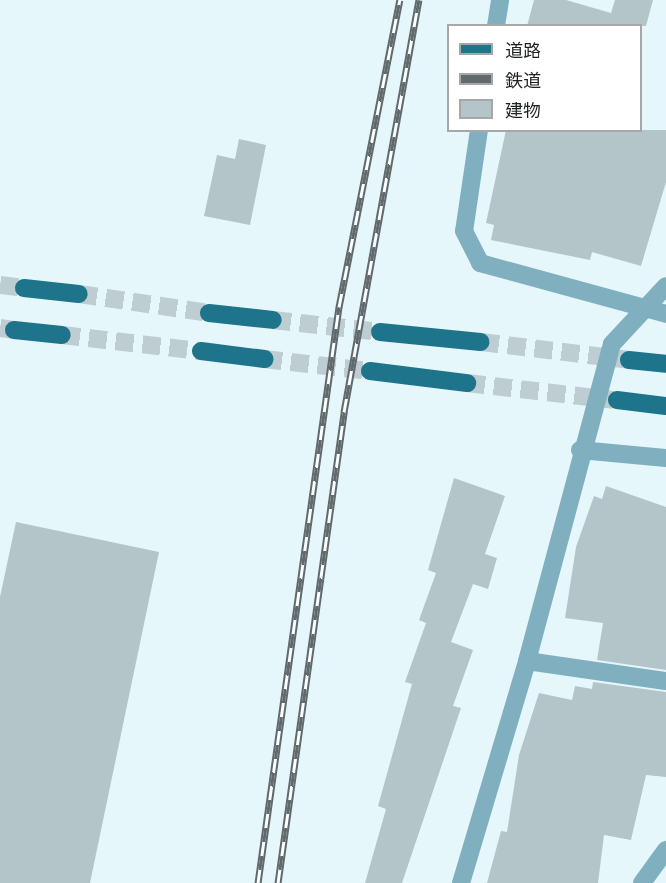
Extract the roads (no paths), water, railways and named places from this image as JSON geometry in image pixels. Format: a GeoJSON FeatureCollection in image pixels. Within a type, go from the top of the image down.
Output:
{"type":"FeatureCollection","features":[{"type":"Feature","properties":{"kind":"main road"},"geometry":{"type":"LineString","coordinates":[[24,288],[79,294]]}},
{"type":"Feature","properties":{"kind":"main road"},"geometry":{"type":"LineString","coordinates":[[209,313],[273,320]]}},
{"type":"Feature","properties":{"kind":"main road"},"geometry":{"type":"LineString","coordinates":[[14,330],[62,335]]}},
{"type":"Feature","properties":{"kind":"main road"},"geometry":{"type":"LineString","coordinates":[[380,332],[481,342]]}},
{"type":"Feature","properties":{"kind":"main road"},"geometry":{"type":"LineString","coordinates":[[201,351],[264,359]]}},
{"type":"Feature","properties":{"kind":"main road"},"geometry":{"type":"LineString","coordinates":[[629,360],[666,364]]}},
{"type":"Feature","properties":{"kind":"main road"},"geometry":{"type":"LineString","coordinates":[[370,372],[467,383]]}},
{"type":"Feature","properties":{"kind":"main road"},"geometry":{"type":"LineString","coordinates":[[617,400],[666,406]]}},
{"type":"Feature","properties":{"kind":"street"},"geometry":{"type":"LineString","coordinates":[[496,24],[500,0]]}},
{"type":"Feature","properties":{"kind":"street"},"geometry":{"type":"LineString","coordinates":[[479,132],[464,231],[480,263],[666,314]]}},
{"type":"Feature","properties":{"kind":"street"},"geometry":{"type":"LineString","coordinates":[[460,883],[527,662],[580,450],[612,344],[666,286]]}},
{"type":"Feature","properties":{"kind":"street"},"geometry":{"type":"LineString","coordinates":[[580,450],[666,458]]}},
{"type":"Feature","properties":{"kind":"street"},"geometry":{"type":"LineString","coordinates":[[527,662],[666,681]]}},
{"type":"Feature","properties":{"kind":"street"},"geometry":{"type":"LineString","coordinates":[[642,883],[666,850]]}},
{"type":"Feature","properties":{"kind":"tunnel"},"geometry":{"type":"LineString","coordinates":[[0,285],[24,288]]}},
{"type":"Feature","properties":{"kind":"tunnel"},"geometry":{"type":"LineString","coordinates":[[79,294],[209,313]]}},
{"type":"Feature","properties":{"kind":"tunnel"},"geometry":{"type":"LineString","coordinates":[[273,320],[380,332]]}},
{"type":"Feature","properties":{"kind":"tunnel"},"geometry":{"type":"LineString","coordinates":[[0,328],[14,330]]}},
{"type":"Feature","properties":{"kind":"tunnel"},"geometry":{"type":"LineString","coordinates":[[62,335],[201,351]]}},
{"type":"Feature","properties":{"kind":"tunnel"},"geometry":{"type":"LineString","coordinates":[[481,342],[629,360]]}},
{"type":"Feature","properties":{"kind":"tunnel"},"geometry":{"type":"LineString","coordinates":[[264,359],[370,371]]}},
{"type":"Feature","properties":{"kind":"tunnel"},"geometry":{"type":"LineString","coordinates":[[467,383],[613,400]]}},
{"type":"Feature","properties":{"kind":"railway"},"geometry":{"type":"LineString","coordinates":[[258,883],[339,307],[400,0]]}},
{"type":"Feature","properties":{"kind":"railway"},"geometry":{"type":"LineString","coordinates":[[278,883],[344,412],[419,0]]}}]}
